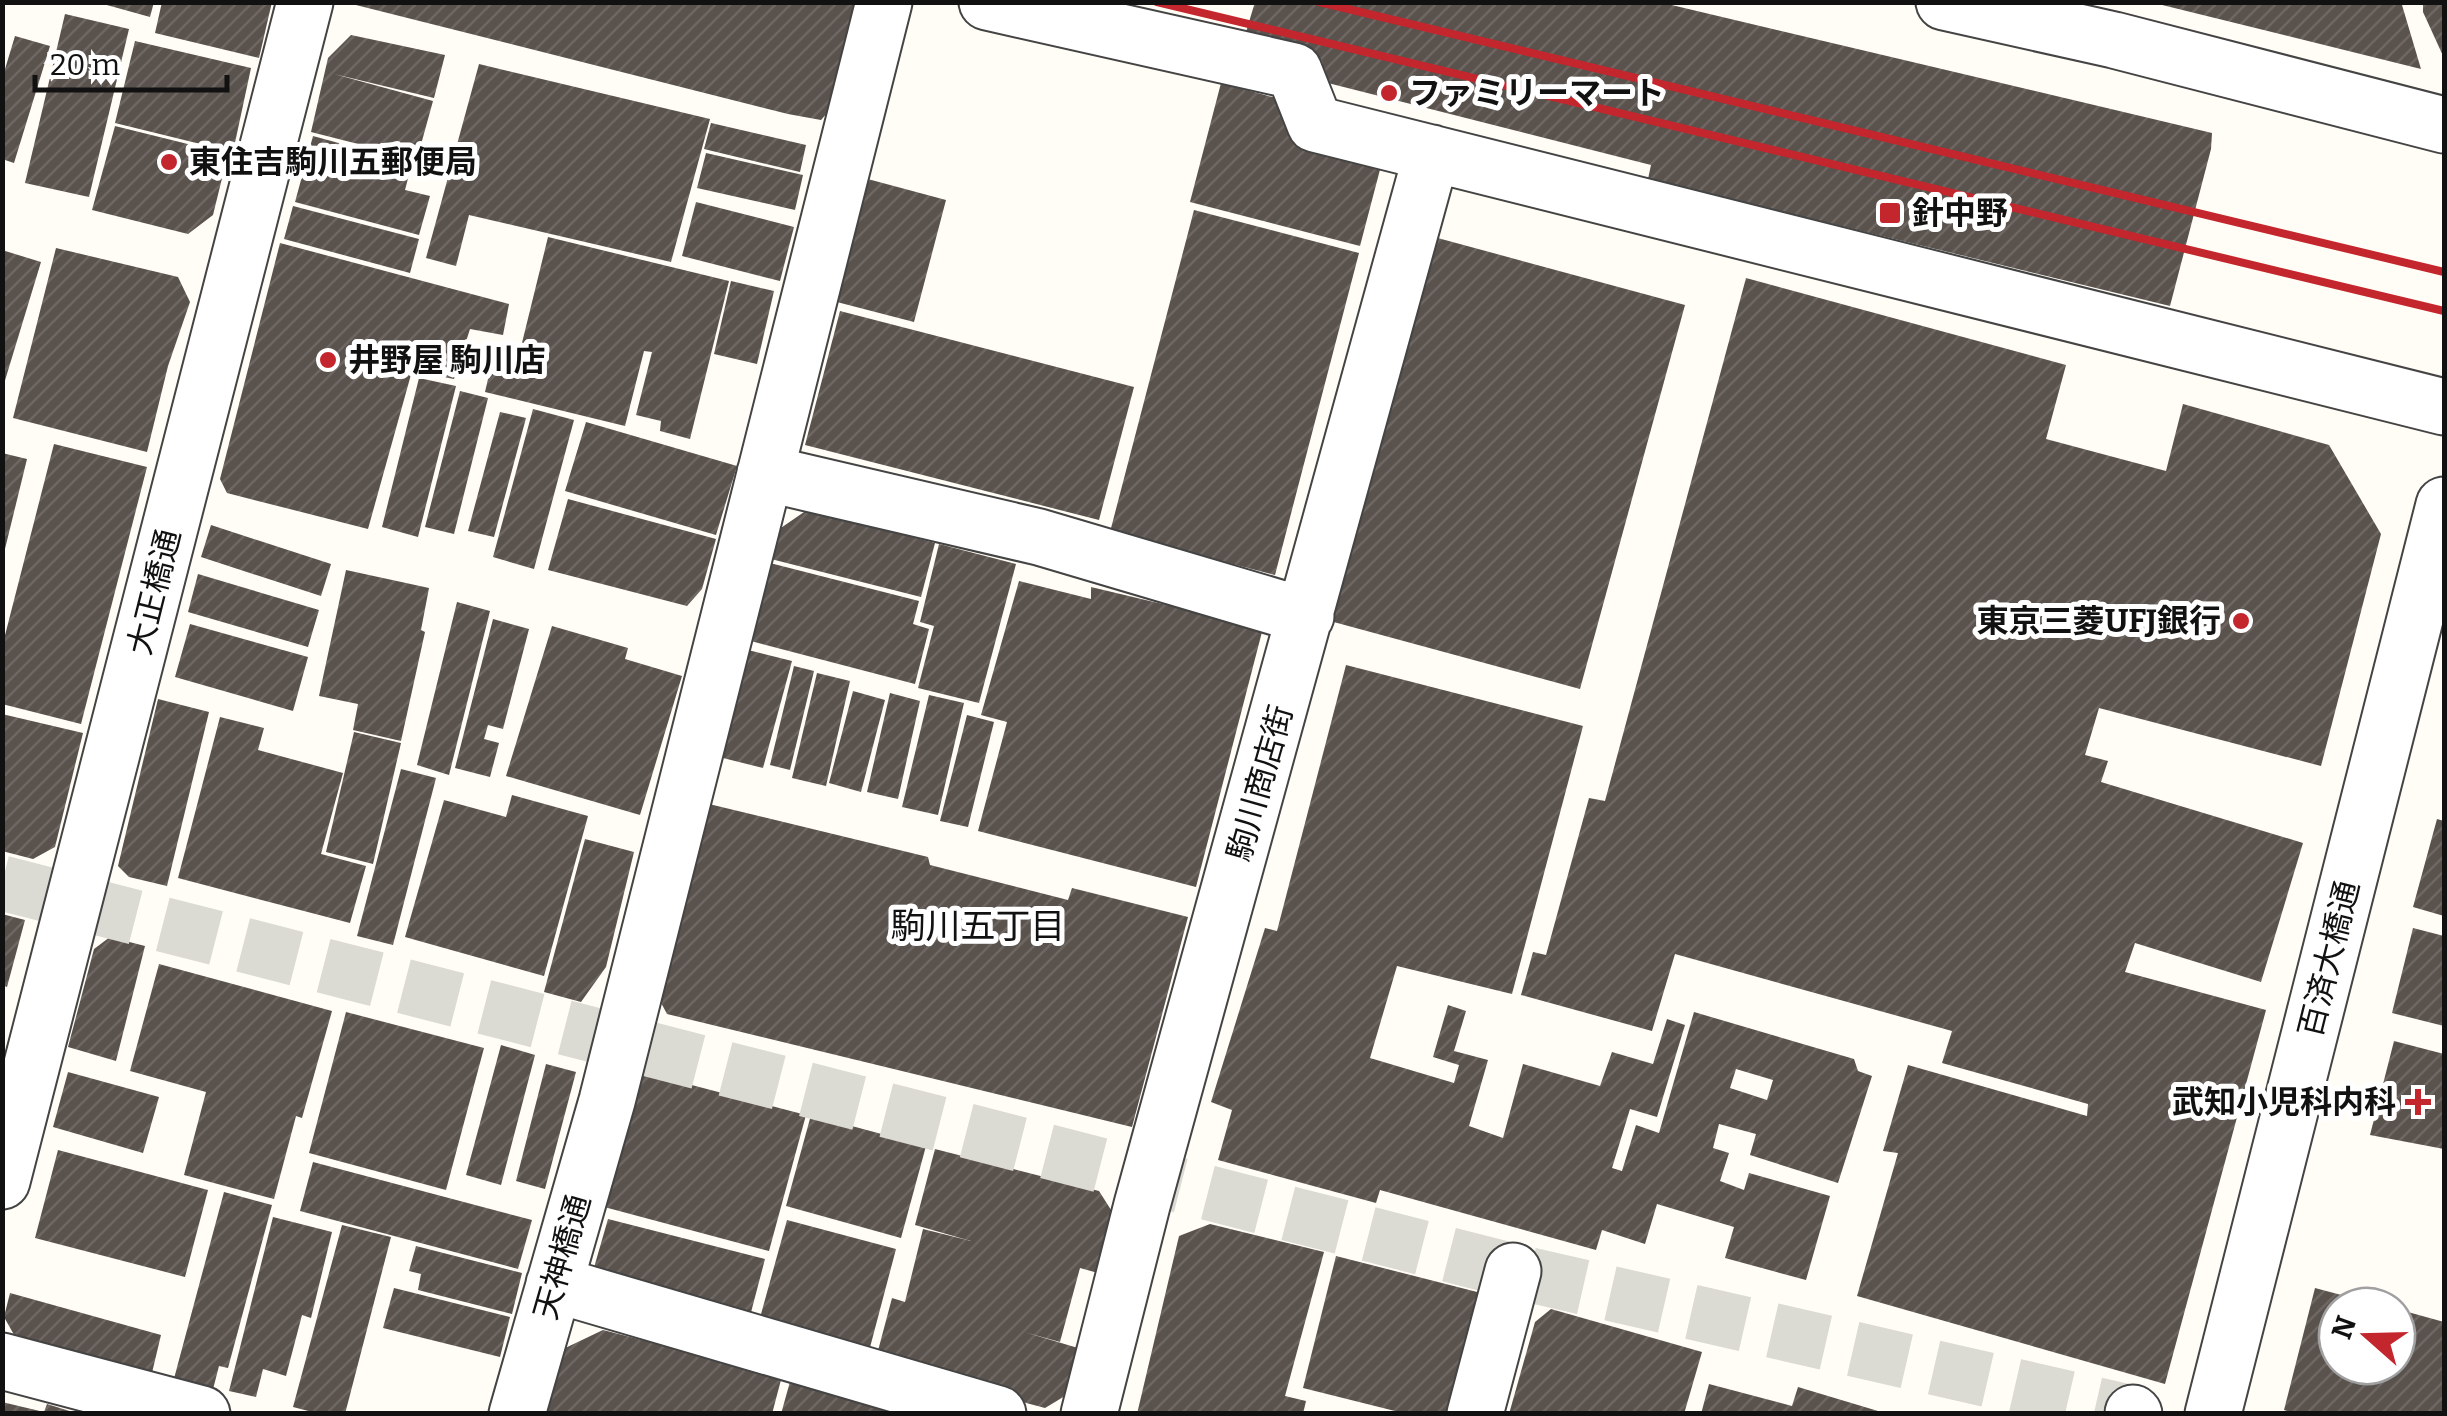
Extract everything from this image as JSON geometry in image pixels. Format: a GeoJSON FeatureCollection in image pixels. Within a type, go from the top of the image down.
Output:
{"type":"FeatureCollection","features":[{"type":"Feature","properties":{"kind":"street","name":"大正橋通"},"geometry":{"type":"LineString","coordinates":[[2,1181],[305,2]]}},
{"type":"Feature","properties":{"kind":"street","name":"天神橋通"},"geometry":{"type":"LineString","coordinates":[[516,1414],[607,1101],[884,2]]}},
{"type":"Feature","properties":{"kind":"street"},"geometry":{"type":"LineString","coordinates":[[987,2],[1294,71],[1315,124],[2444,406]]}},
{"type":"Feature","properties":{"kind":"street"},"geometry":{"type":"LineString","coordinates":[[1944,2],[2120,21],[2444,125]]}},
{"type":"Feature","properties":{"kind":"street","name":"駒川商店街"},"geometry":{"type":"LineString","coordinates":[[1089,1414],[1142,1205],[1432,153]]}},
{"type":"Feature","properties":{"kind":"street"},"geometry":{"type":"LineString","coordinates":[[765,472],[1039,538],[1306,616]]}},
{"type":"Feature","properties":{"kind":"street","name":"百済大橋通"},"geometry":{"type":"LineString","coordinates":[[2213,1414],[2444,506]]}},
{"type":"Feature","properties":{"kind":"street"},"geometry":{"type":"LineString","coordinates":[[1476,1414],[1513,1271]]}},
{"type":"Feature","properties":{"kind":"street"},"geometry":{"type":"LineString","coordinates":[[554,1284],[998,1414]]}},
{"type":"Feature","properties":{"kind":"street"},"geometry":{"type":"LineString","coordinates":[[2,1361],[202,1414]]}},
{"type":"Feature","properties":{"kind":"building"},"geometry":{"type":"Polygon","coordinates":[[[96,2],[154,2],[150,17],[96,2]]]}},
{"type":"Feature","properties":{"kind":"building"},"geometry":{"type":"Polygon","coordinates":[[[162,2],[272,2],[259,58],[155,33],[162,2]]]}},
{"type":"Feature","properties":{"kind":"building"},"geometry":{"type":"Polygon","coordinates":[[[344,2],[852,2],[856,10],[828,112],[821,120],[344,2]]]}},
{"type":"Feature","properties":{"kind":"building"},"geometry":{"type":"Polygon","coordinates":[[[1255,2],[1659,2],[2212,133],[2211,149],[2170,306],[1648,179],[1651,165],[1324,82],[1322,61],[1243,42],[1255,2]]]}},
{"type":"Feature","properties":{"kind":"building"},"geometry":{"type":"Polygon","coordinates":[[[2150,2],[2396,2],[2402,5],[2421,69],[2150,2]]]}},
{"type":"Feature","properties":{"kind":"building"},"geometry":{"type":"Polygon","coordinates":[[[2423,2],[2444,2],[2444,58],[2423,12],[2423,2]]]}},
{"type":"Feature","properties":{"kind":"building"},"geometry":{"type":"Polygon","coordinates":[[[65,14],[129,29],[89,197],[25,183],[65,14]]]}},
{"type":"Feature","properties":{"kind":"building"},"geometry":{"type":"Polygon","coordinates":[[[351,35],[445,55],[434,98],[334,74],[433,101],[417,159],[311,132],[328,58],[351,35]]]}},
{"type":"Feature","properties":{"kind":"building"},"geometry":{"type":"Polygon","coordinates":[[[15,36],[50,46],[14,163],[2,159],[2,79],[15,36]]]}},
{"type":"Feature","properties":{"kind":"building"},"geometry":{"type":"Polygon","coordinates":[[[135,41],[251,68],[233,152],[115,123],[135,41]]]}},
{"type":"Feature","properties":{"kind":"building"},"geometry":{"type":"Polygon","coordinates":[[[479,64],[710,119],[671,262],[469,215],[456,266],[426,258],[479,64]]]}},
{"type":"Feature","properties":{"kind":"building"},"geometry":{"type":"Polygon","coordinates":[[[1221,83],[1298,104],[1382,162],[1360,246],[1190,202],[1221,83]]]}},
{"type":"Feature","properties":{"kind":"building"},"geometry":{"type":"Polygon","coordinates":[[[711,123],[806,145],[800,172],[704,149],[711,123]]]}},
{"type":"Feature","properties":{"kind":"building"},"geometry":{"type":"Polygon","coordinates":[[[115,126],[228,154],[213,215],[188,234],[92,210],[115,126]]]}},
{"type":"Feature","properties":{"kind":"building"},"geometry":{"type":"Polygon","coordinates":[[[313,136],[412,163],[405,190],[430,196],[419,235],[295,202],[313,136]]]}},
{"type":"Feature","properties":{"kind":"building"},"geometry":{"type":"Polygon","coordinates":[[[706,153],[803,175],[795,210],[697,188],[706,153]]]}},
{"type":"Feature","properties":{"kind":"building"},"geometry":{"type":"Polygon","coordinates":[[[864,178],[946,200],[914,322],[833,301],[864,178]]]}},
{"type":"Feature","properties":{"kind":"building"},"geometry":{"type":"Polygon","coordinates":[[[696,202],[794,227],[780,281],[682,256],[696,202]]]}},
{"type":"Feature","properties":{"kind":"building"},"geometry":{"type":"Polygon","coordinates":[[[293,206],[419,239],[410,273],[284,239],[293,206]]]}},
{"type":"Feature","properties":{"kind":"building"},"geometry":{"type":"Polygon","coordinates":[[[1194,210],[1359,253],[1275,575],[1110,532],[1194,210]]]}},
{"type":"Feature","properties":{"kind":"building"},"geometry":{"type":"Polygon","coordinates":[[[548,237],[729,281],[690,439],[660,431],[661,421],[636,415],[652,352],[644,351],[625,426],[485,392],[496,344],[520,351],[548,237]]]}},
{"type":"Feature","properties":{"kind":"building"},"geometry":{"type":"Polygon","coordinates":[[[1434,237],[1685,305],[1580,689],[1330,621],[1434,237]]]}},
{"type":"Feature","properties":{"kind":"building"},"geometry":{"type":"Polygon","coordinates":[[[280,243],[509,304],[503,335],[470,329],[454,379],[412,371],[368,529],[227,493],[220,479],[280,243]]]}},
{"type":"Feature","properties":{"kind":"building"},"geometry":{"type":"Polygon","coordinates":[[[56,248],[178,277],[190,302],[168,366],[147,452],[13,418],[56,248]]]}},
{"type":"Feature","properties":{"kind":"building"},"geometry":{"type":"Polygon","coordinates":[[[2,250],[41,262],[3,387],[2,386],[2,250]]]}},
{"type":"Feature","properties":{"kind":"building"},"geometry":{"type":"Polygon","coordinates":[[[1746,278],[2066,365],[2046,439],[2166,471],[2183,404],[2329,445],[2381,534],[2321,766],[2099,708],[2085,755],[2108,761],[2101,782],[2303,843],[2261,982],[2135,943],[2125,972],[2266,1010],[2165,1384],[1857,1296],[1898,1153],[1883,1151],[1908,1065],[2087,1116],[2088,1104],[1942,1063],[1952,1031],[1675,954],[1652,1031],[1521,995],[1533,952],[1546,955],[1589,798],[1605,801],[1746,278]]]}},
{"type":"Feature","properties":{"kind":"building"},"geometry":{"type":"Polygon","coordinates":[[[731,281],[774,291],[757,364],[714,354],[731,281]]]}},
{"type":"Feature","properties":{"kind":"building"},"geometry":{"type":"Polygon","coordinates":[[[840,311],[1134,387],[1099,520],[805,445],[840,311]]]}},
{"type":"Feature","properties":{"kind":"building"},"geometry":{"type":"Polygon","coordinates":[[[419,378],[456,386],[418,537],[382,527],[419,378]]]}},
{"type":"Feature","properties":{"kind":"building"},"geometry":{"type":"Polygon","coordinates":[[[460,391],[488,398],[454,534],[425,527],[460,391]]]}},
{"type":"Feature","properties":{"kind":"building"},"geometry":{"type":"Polygon","coordinates":[[[533,409],[574,420],[534,569],[493,557],[533,409]]]}},
{"type":"Feature","properties":{"kind":"building"},"geometry":{"type":"Polygon","coordinates":[[[500,412],[526,418],[494,537],[468,531],[500,412]]]}},
{"type":"Feature","properties":{"kind":"building"},"geometry":{"type":"Polygon","coordinates":[[[586,422],[737,466],[716,535],[565,491],[586,422]]]}},
{"type":"Feature","properties":{"kind":"building"},"geometry":{"type":"Polygon","coordinates":[[[54,444],[147,467],[81,724],[2,704],[2,647],[54,444]]]}},
{"type":"Feature","properties":{"kind":"building"},"geometry":{"type":"Polygon","coordinates":[[[2,453],[27,459],[4,553],[2,553],[2,453]]]}},
{"type":"Feature","properties":{"kind":"building"},"geometry":{"type":"Polygon","coordinates":[[[568,499],[716,539],[702,589],[687,606],[548,570],[568,499]]]}},
{"type":"Feature","properties":{"kind":"building"},"geometry":{"type":"Polygon","coordinates":[[[807,510],[935,543],[921,597],[767,558],[775,532],[807,510]]]}},
{"type":"Feature","properties":{"kind":"building"},"geometry":{"type":"Polygon","coordinates":[[[211,525],[331,564],[321,596],[201,557],[211,525]]]}},
{"type":"Feature","properties":{"kind":"building"},"geometry":{"type":"Polygon","coordinates":[[[939,544],[1016,564],[979,703],[918,688],[934,626],[920,622],[939,544]]]}},
{"type":"Feature","properties":{"kind":"building"},"geometry":{"type":"Polygon","coordinates":[[[766,562],[919,601],[913,624],[929,629],[915,684],[747,640],[766,562]]]}},
{"type":"Feature","properties":{"kind":"building"},"geometry":{"type":"Polygon","coordinates":[[[346,570],[429,588],[421,630],[425,632],[401,741],[353,730],[358,704],[319,696],[346,570]]]}},
{"type":"Feature","properties":{"kind":"building"},"geometry":{"type":"Polygon","coordinates":[[[198,574],[319,610],[308,647],[188,612],[198,574]]]}},
{"type":"Feature","properties":{"kind":"building"},"geometry":{"type":"Polygon","coordinates":[[[1019,581],[1091,599],[1091,587],[1263,628],[1196,887],[978,831],[1007,722],[981,715],[1019,581]]]}},
{"type":"Feature","properties":{"kind":"building"},"geometry":{"type":"Polygon","coordinates":[[[457,602],[490,611],[449,775],[417,765],[457,602]]]}},
{"type":"Feature","properties":{"kind":"building"},"geometry":{"type":"Polygon","coordinates":[[[493,619],[529,629],[503,729],[488,725],[484,739],[499,743],[490,777],[455,768],[493,619]]]}},
{"type":"Feature","properties":{"kind":"building"},"geometry":{"type":"Polygon","coordinates":[[[190,624],[308,657],[293,711],[175,677],[190,624]]]}},
{"type":"Feature","properties":{"kind":"building"},"geometry":{"type":"Polygon","coordinates":[[[552,626],[628,648],[625,659],[682,676],[640,815],[506,776],[552,626]]]}},
{"type":"Feature","properties":{"kind":"building"},"geometry":{"type":"Polygon","coordinates":[[[740,648],[792,661],[763,768],[711,755],[740,648]]]}},
{"type":"Feature","properties":{"kind":"building"},"geometry":{"type":"Polygon","coordinates":[[[1346,665],[1583,726],[1512,994],[1397,966],[1370,1058],[1454,1083],[1459,1065],[1433,1057],[1448,1005],[1466,1011],[1454,1051],[1488,1060],[1469,1126],[1503,1138],[1523,1064],[1600,1086],[1612,1052],[1653,1064],[1667,1019],[1685,1025],[1657,1117],[1630,1109],[1612,1168],[1622,1171],[1636,1125],[1659,1133],[1694,1012],[1854,1059],[1858,1071],[1872,1076],[1838,1183],[1750,1155],[1756,1134],[1719,1124],[1713,1148],[1729,1153],[1720,1181],[1744,1190],[1749,1173],[1830,1196],[1806,1280],[1725,1258],[1734,1227],[1657,1204],[1645,1244],[1602,1230],[1596,1250],[1380,1190],[1376,1203],[1218,1160],[1232,1110],[1211,1102],[1265,928],[1277,931],[1346,665]],[[1736,1069],[1730,1088],[1767,1100],[1773,1080],[1736,1069]]]}},
{"type":"Feature","properties":{"kind":"building"},"geometry":{"type":"Polygon","coordinates":[[[794,666],[814,671],[790,770],[770,765],[794,666]]]}},
{"type":"Feature","properties":{"kind":"building"},"geometry":{"type":"Polygon","coordinates":[[[817,673],[850,681],[826,786],[792,778],[817,673]]]}},
{"type":"Feature","properties":{"kind":"building"},"geometry":{"type":"Polygon","coordinates":[[[853,691],[885,700],[861,792],[829,783],[853,691]]]}},
{"type":"Feature","properties":{"kind":"building"},"geometry":{"type":"Polygon","coordinates":[[[890,693],[920,701],[898,799],[867,792],[890,693]]]}},
{"type":"Feature","properties":{"kind":"building"},"geometry":{"type":"Polygon","coordinates":[[[929,695],[964,703],[938,815],[902,807],[929,695]]]}},
{"type":"Feature","properties":{"kind":"building"},"geometry":{"type":"Polygon","coordinates":[[[158,699],[209,712],[167,886],[129,877],[118,866],[158,699]]]}},
{"type":"Feature","properties":{"kind":"building"},"geometry":{"type":"Polygon","coordinates":[[[2,714],[83,733],[55,847],[33,859],[2,851],[2,714]]]}},
{"type":"Feature","properties":{"kind":"building"},"geometry":{"type":"Polygon","coordinates":[[[967,715],[994,722],[968,827],[940,821],[967,715]]]}},
{"type":"Feature","properties":{"kind":"building"},"geometry":{"type":"Polygon","coordinates":[[[220,717],[264,728],[258,750],[343,773],[321,854],[366,866],[350,923],[178,878],[220,717]]]}},
{"type":"Feature","properties":{"kind":"building"},"geometry":{"type":"Polygon","coordinates":[[[354,732],[401,743],[373,864],[326,852],[354,732]]]}},
{"type":"Feature","properties":{"kind":"building"},"geometry":{"type":"Polygon","coordinates":[[[401,769],[436,778],[393,945],[357,936],[401,769]]]}},
{"type":"Feature","properties":{"kind":"building"},"geometry":{"type":"Polygon","coordinates":[[[512,795],[588,816],[544,976],[405,937],[444,800],[506,817],[512,795]]]}},
{"type":"Feature","properties":{"kind":"building"},"geometry":{"type":"Polygon","coordinates":[[[709,804],[928,857],[930,865],[1068,900],[1072,888],[1188,917],[1132,1127],[667,1014],[658,997],[709,804]]]}},
{"type":"Feature","properties":{"kind":"building"},"geometry":{"type":"Polygon","coordinates":[[[2437,819],[2444,821],[2444,916],[2413,907],[2437,819]]]}},
{"type":"Feature","properties":{"kind":"building"},"geometry":{"type":"Polygon","coordinates":[[[585,839],[634,852],[606,967],[581,1002],[544,992],[585,839]]]}},
{"type":"Feature","properties":{"kind":"building"},"geometry":{"type":"Polygon","coordinates":[[[2,914],[25,920],[7,987],[2,985],[2,914]]]}},
{"type":"Feature","properties":{"kind":"building"},"geometry":{"type":"Polygon","coordinates":[[[2413,928],[2444,936],[2444,1026],[2392,1013],[2413,928]]]}},
{"type":"Feature","properties":{"kind":"building"},"geometry":{"type":"Polygon","coordinates":[[[110,937],[145,946],[116,1061],[68,1047],[94,949],[110,937]]]}},
{"type":"Feature","properties":{"kind":"building"},"geometry":{"type":"Polygon","coordinates":[[[159,964],[332,1011],[302,1118],[296,1116],[274,1199],[184,1175],[206,1092],[130,1071],[159,964]]]}},
{"type":"Feature","properties":{"kind":"building"},"geometry":{"type":"Polygon","coordinates":[[[346,1012],[484,1048],[446,1190],[309,1153],[346,1012]]]}},
{"type":"Feature","properties":{"kind":"building"},"geometry":{"type":"Polygon","coordinates":[[[2394,1041],[2444,1054],[2444,1149],[2370,1135],[2394,1041]]]}},
{"type":"Feature","properties":{"kind":"building"},"geometry":{"type":"Polygon","coordinates":[[[501,1045],[535,1055],[501,1185],[466,1175],[501,1045]]]}},
{"type":"Feature","properties":{"kind":"building"},"geometry":{"type":"Polygon","coordinates":[[[546,1064],[576,1072],[545,1189],[516,1181],[546,1064]]]}},
{"type":"Feature","properties":{"kind":"building"},"geometry":{"type":"Polygon","coordinates":[[[68,1072],[159,1097],[143,1153],[53,1127],[68,1072]]]}},
{"type":"Feature","properties":{"kind":"building"},"geometry":{"type":"Polygon","coordinates":[[[646,1073],[806,1115],[769,1251],[593,1204],[625,1083],[646,1073]]]}},
{"type":"Feature","properties":{"kind":"building"},"geometry":{"type":"Polygon","coordinates":[[[811,1115],[926,1146],[901,1238],[786,1206],[811,1115]]]}},
{"type":"Feature","properties":{"kind":"building"},"geometry":{"type":"Polygon","coordinates":[[[935,1149],[1099,1191],[1113,1213],[1098,1273],[1080,1268],[1060,1342],[1024,1332],[1078,1348],[1065,1396],[1045,1408],[875,1362],[892,1298],[905,1302],[923,1229],[971,1241],[915,1225],[935,1149]]]}},
{"type":"Feature","properties":{"kind":"building"},"geometry":{"type":"Polygon","coordinates":[[[58,1150],[208,1190],[185,1277],[35,1238],[58,1150]]]}},
{"type":"Feature","properties":{"kind":"building"},"geometry":{"type":"Polygon","coordinates":[[[313,1162],[532,1220],[518,1269],[300,1211],[313,1162]]]}},
{"type":"Feature","properties":{"kind":"building"},"geometry":{"type":"Polygon","coordinates":[[[224,1192],[272,1205],[228,1368],[219,1366],[211,1397],[172,1386],[224,1192]]]}},
{"type":"Feature","properties":{"kind":"building"},"geometry":{"type":"Polygon","coordinates":[[[273,1217],[332,1232],[311,1318],[302,1315],[286,1376],[263,1369],[256,1397],[229,1391],[273,1217]]]}},
{"type":"Feature","properties":{"kind":"building"},"geometry":{"type":"Polygon","coordinates":[[[608,1219],[765,1259],[749,1320],[593,1271],[608,1219]]]}},
{"type":"Feature","properties":{"kind":"building"},"geometry":{"type":"Polygon","coordinates":[[[787,1220],[896,1249],[868,1355],[758,1325],[787,1220]]]}},
{"type":"Feature","properties":{"kind":"building"},"geometry":{"type":"Polygon","coordinates":[[[1210,1224],[1324,1252],[1285,1396],[1306,1401],[1303,1414],[1137,1414],[1179,1236],[1210,1224]]]}},
{"type":"Feature","properties":{"kind":"building"},"geometry":{"type":"Polygon","coordinates":[[[342,1225],[391,1237],[345,1414],[320,1414],[293,1407],[342,1225]]]}},
{"type":"Feature","properties":{"kind":"building"},"geometry":{"type":"Polygon","coordinates":[[[416,1246],[522,1273],[512,1314],[418,1290],[421,1274],[409,1271],[416,1246]]]}},
{"type":"Feature","properties":{"kind":"building"},"geometry":{"type":"Polygon","coordinates":[[[1336,1256],[1485,1294],[1455,1414],[1407,1414],[1303,1388],[1336,1256]]]}},
{"type":"Feature","properties":{"kind":"building"},"geometry":{"type":"Polygon","coordinates":[[[394,1288],[510,1317],[500,1357],[383,1328],[394,1288]]]}},
{"type":"Feature","properties":{"kind":"building"},"geometry":{"type":"Polygon","coordinates":[[[2315,1288],[2317,1386],[2417,1386],[2417,1315],[2444,1322],[2444,1414],[2298,1414],[2284,1410],[2315,1288]]]}},
{"type":"Feature","properties":{"kind":"building"},"geometry":{"type":"Polygon","coordinates":[[[10,1293],[161,1335],[151,1377],[22,1349],[4,1317],[10,1293]]]}},
{"type":"Feature","properties":{"kind":"building"},"geometry":{"type":"Polygon","coordinates":[[[1551,1309],[1702,1352],[1684,1414],[1509,1414],[1535,1322],[1551,1309]]]}},
{"type":"Feature","properties":{"kind":"building"},"geometry":{"type":"Polygon","coordinates":[[[603,1330],[782,1376],[772,1414],[546,1414],[561,1350],[603,1330]]]}},
{"type":"Feature","properties":{"kind":"building"},"geometry":{"type":"Polygon","coordinates":[[[791,1378],[918,1414],[781,1414],[791,1378]]]}},
{"type":"Feature","properties":{"kind":"building"},"geometry":{"type":"Polygon","coordinates":[[[1709,1384],[1792,1406],[1798,1387],[1888,1414],[1701,1414],[1709,1384]]]}},
{"type":"Feature","properties":{"kind":"building"},"geometry":{"type":"Polygon","coordinates":[[[2,1402],[44,1412],[47,1404],[79,1414],[2,1414],[2,1402]]]}},
{"type":"Feature","properties":{"kind":"tunnel"},"geometry":{"type":"LineString","coordinates":[[2,883],[1513,1271],[2133,1413]]}},
{"type":"Feature","properties":{"kind":"railway"},"geometry":{"type":"LineString","coordinates":[[1157,2],[2444,311]]}},
{"type":"Feature","properties":{"kind":"railway"},"geometry":{"type":"LineString","coordinates":[[1319,2],[2444,272]]}},
{"type":"Feature","properties":{"kind":"place","name":"ファミリーマート"},"geometry":{"type":"Point","coordinates":[1389,93]}},
{"type":"Feature","properties":{"kind":"place","name":"東住吉駒川五郵便局"},"geometry":{"type":"Point","coordinates":[169,162]}},
{"type":"Feature","properties":{"kind":"place","name":"針中野"},"geometry":{"type":"Point","coordinates":[1890,213]}},
{"type":"Feature","properties":{"kind":"place","name":"井野屋 駒川店"},"geometry":{"type":"Point","coordinates":[328,360]}},
{"type":"Feature","properties":{"kind":"place","name":"東京三菱UFJ銀行"},"geometry":{"type":"Point","coordinates":[2241,621]}},
{"type":"Feature","properties":{"kind":"place","name":"武知小児科内科"},"geometry":{"type":"Point","coordinates":[2418,1102]}},
{"type":"Feature","properties":{"kind":"district","name":"駒川五丁目"},"geometry":{"type":"Point","coordinates":[978,926]}}]}
